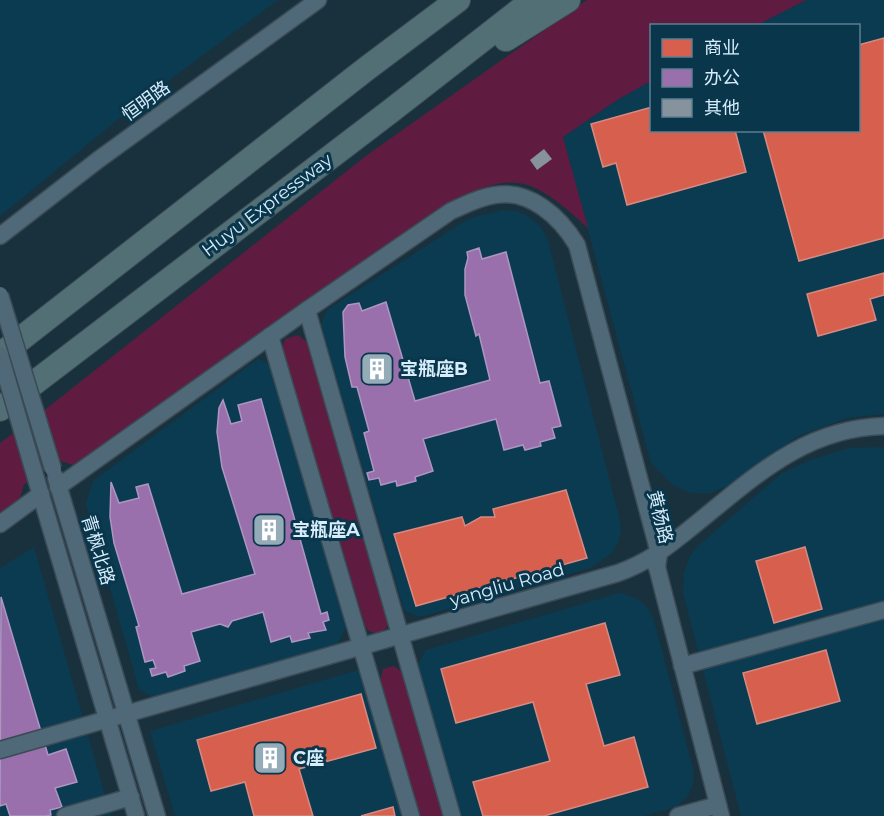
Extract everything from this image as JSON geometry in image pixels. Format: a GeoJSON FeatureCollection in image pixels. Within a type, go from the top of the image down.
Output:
{"type":"FeatureCollection","features":[{"type":"Feature","properties":{"kind":"highway"},"geometry":{"type":"LineString","coordinates":[[366,69],[445,0]]}},
{"type":"Feature","properties":{"kind":"highway"},"geometry":{"type":"LineString","coordinates":[[0,355],[366,69],[458,0]]}},
{"type":"Feature","properties":{"kind":"highway","name":"Huyu Expressway"},"geometry":{"type":"LineString","coordinates":[[0,409],[534,0]]}},
{"type":"Feature","properties":{"kind":"highway"},"geometry":{"type":"LineString","coordinates":[[392,110],[568,0]]}},
{"type":"Feature","properties":{"kind":"street","name":"恒明路"},"geometry":{"type":"LineString","coordinates":[[0,236],[98,160],[318,0]]}},
{"type":"Feature","properties":{"kind":"street","name":"黄杨路"},"geometry":{"type":"LineString","coordinates":[[307,310],[451,211],[473,201],[495,195],[516,195],[535,202],[564,227],[656,560],[719,810]]}},
{"type":"Feature","properties":{"kind":"street","name":"青枫北路"},"geometry":{"type":"LineString","coordinates":[[0,295],[157,816]]}},
{"type":"Feature","properties":{"kind":"street"},"geometry":{"type":"LineString","coordinates":[[58,487],[307,310],[452,816]]}},
{"type":"Feature","properties":{"kind":"street"},"geometry":{"type":"LineString","coordinates":[[270,336],[411,816]]}},
{"type":"Feature","properties":{"kind":"street"},"geometry":{"type":"LineString","coordinates":[[0,355],[136,816]]}},
{"type":"Feature","properties":{"kind":"street","name":"yangliu Road"},"geometry":{"type":"LineString","coordinates":[[0,750],[129,720],[402,641],[621,583],[656,560],[769,466],[790,452],[838,431],[863,426],[884,426]]}},
{"type":"Feature","properties":{"kind":"street"},"geometry":{"type":"LineString","coordinates":[[656,560],[794,460],[841,442],[884,436]]}},
{"type":"Feature","properties":{"kind":"street"},"geometry":{"type":"LineString","coordinates":[[0,524],[39,488]]}},
{"type":"Feature","properties":{"kind":"street"},"geometry":{"type":"LineString","coordinates":[[682,666],[884,610]]}},
{"type":"Feature","properties":{"kind":"street"},"geometry":{"type":"LineString","coordinates":[[65,816],[131,797]]}},
{"type":"Feature","properties":{"kind":"street"},"geometry":{"type":"LineString","coordinates":[[678,816],[719,810]]}},
{"type":"Feature","properties":{"kind":"shaded area"},"geometry":{"type":"Polygon","coordinates":[[[0,0],[278,0],[138,103],[0,216],[0,0]]]}},
{"type":"Feature","properties":{"kind":"shaded area"},"geometry":{"type":"Polygon","coordinates":[[[587,0],[806,0],[759,24],[650,24],[650,82],[617,100],[563,137],[588,228],[551,197],[520,183],[487,186],[467,194],[443,206],[76,466],[61,461],[24,484],[20,498],[0,513],[0,443],[367,155],[587,0]]]}},
{"type":"Feature","properties":{"kind":"shaded area"},"geometry":{"type":"Polygon","coordinates":[[[806,0],[884,0],[884,414],[847,418],[796,437],[732,484],[710,493],[691,493],[674,486],[651,463],[563,137],[617,100],[650,82],[650,132],[860,132],[860,24],[759,24],[806,0]]]}},
{"type":"Feature","properties":{"kind":"shaded area"},"geometry":{"type":"Polygon","coordinates":[[[504,210],[517,211],[529,217],[540,226],[548,240],[621,532],[612,553],[590,568],[419,617],[404,610],[321,325],[327,310],[462,223],[475,217],[504,210]]]}},
{"type":"Feature","properties":{"kind":"shaded area"},"geometry":{"type":"Polygon","coordinates":[[[298,335],[308,343],[389,621],[380,633],[373,633],[366,628],[282,350],[285,339],[298,335]]]}},
{"type":"Feature","properties":{"kind":"shaded area"},"geometry":{"type":"Polygon","coordinates":[[[258,359],[270,364],[346,628],[337,644],[155,699],[139,689],[86,504],[93,481],[258,359]]]}},
{"type":"Feature","properties":{"kind":"shaded area"},"geometry":{"type":"Polygon","coordinates":[[[884,447],[884,816],[741,816],[683,593],[684,573],[690,556],[699,545],[781,474],[810,460],[850,448],[884,447]]]}},
{"type":"Feature","properties":{"kind":"shaded area"},"geometry":{"type":"Polygon","coordinates":[[[34,547],[111,816],[0,816],[0,568],[34,547]]]}},
{"type":"Feature","properties":{"kind":"shaded area"},"geometry":{"type":"Polygon","coordinates":[[[619,593],[634,597],[645,605],[653,617],[693,769],[693,783],[688,796],[676,807],[644,816],[460,816],[418,665],[426,650],[619,593]]]}},
{"type":"Feature","properties":{"kind":"shaded area"},"geometry":{"type":"Polygon","coordinates":[[[394,666],[405,674],[445,816],[418,816],[380,683],[383,669],[394,666]]]}},
{"type":"Feature","properties":{"kind":"shaded area"},"geometry":{"type":"Polygon","coordinates":[[[362,669],[404,816],[175,816],[150,731],[362,669]]]}},
{"type":"Feature","properties":{"kind":"building: 商业"},"geometry":{"type":"Polygon","coordinates":[[[884,38],[884,238],[799,261],[764,132],[860,132],[860,44],[884,38]]]}},
{"type":"Feature","properties":{"kind":"building: 商业"},"geometry":{"type":"Polygon","coordinates":[[[650,108],[650,132],[736,132],[746,172],[627,205],[616,163],[603,167],[591,124],[650,108]]]}},
{"type":"Feature","properties":{"kind":"building: 商业"},"geometry":{"type":"Polygon","coordinates":[[[884,273],[884,295],[870,299],[876,320],[818,336],[807,294],[884,273]]]}},
{"type":"Feature","properties":{"kind":"building: 商业"},"geometry":{"type":"Polygon","coordinates":[[[566,490],[587,558],[416,606],[394,534],[462,517],[465,526],[481,517],[495,517],[493,509],[566,490]]]}},
{"type":"Feature","properties":{"kind":"building: 商业"},"geometry":{"type":"Polygon","coordinates":[[[805,547],[822,609],[774,623],[756,561],[805,547]]]}},
{"type":"Feature","properties":{"kind":"building: 商业"},"geometry":{"type":"Polygon","coordinates":[[[605,623],[620,675],[586,684],[604,746],[634,737],[648,787],[544,816],[483,816],[473,782],[550,761],[533,702],[456,723],[441,669],[605,623]]]}},
{"type":"Feature","properties":{"kind":"building: 商业"},"geometry":{"type":"Polygon","coordinates":[[[826,650],[840,701],[757,724],[743,673],[826,650]]]}},
{"type":"Feature","properties":{"kind":"building: 商业","name":"C座"},"geometry":{"type":"Polygon","coordinates":[[[361,694],[376,748],[299,769],[313,816],[254,816],[245,782],[211,791],[197,740],[361,694]]]}},
{"type":"Feature","properties":{"kind":"building: 商业"},"geometry":{"type":"Polygon","coordinates":[[[393,807],[395,816],[361,816],[393,807]]]}},
{"type":"Feature","properties":{"kind":"building: 办公","name":"宝瓶座B"},"geometry":{"type":"Polygon","coordinates":[[[479,248],[482,259],[506,252],[540,383],[549,381],[561,426],[552,428],[555,438],[540,442],[541,446],[525,450],[523,445],[504,450],[496,419],[423,439],[433,471],[415,477],[416,481],[397,486],[396,481],[381,485],[379,478],[369,480],[367,473],[374,471],[364,433],[369,431],[357,387],[352,387],[345,357],[343,312],[348,305],[359,303],[362,311],[386,302],[415,401],[490,380],[479,334],[476,336],[465,295],[467,252],[479,248]]]}},
{"type":"Feature","properties":{"kind":"building: 办公","name":"宝瓶座A"},"geometry":{"type":"Polygon","coordinates":[[[261,399],[321,614],[327,612],[329,620],[323,622],[326,630],[308,633],[310,638],[292,642],[290,636],[271,642],[263,612],[232,621],[228,627],[220,624],[191,632],[200,661],[184,666],[185,671],[168,677],[166,672],[152,676],[150,669],[156,668],[153,660],[145,662],[136,627],[139,626],[114,543],[110,517],[111,482],[119,503],[139,498],[136,487],[148,484],[182,594],[255,574],[222,467],[217,432],[219,408],[223,400],[231,424],[242,421],[238,405],[261,399]]]}},
{"type":"Feature","properties":{"kind":"building: 办公"},"geometry":{"type":"Polygon","coordinates":[[[1,597],[48,755],[66,749],[77,782],[55,788],[62,807],[50,810],[51,815],[10,816],[6,804],[0,806],[1,597]]]}},
{"type":"Feature","properties":{"kind":"building: 其他"},"geometry":{"type":"Polygon","coordinates":[[[544,149],[552,159],[537,170],[530,160],[544,149]]]}},
{"type":"Feature","properties":{"kind":"place","name":"宝瓶座B"},"geometry":{"type":"Point","coordinates":[377,369]}},
{"type":"Feature","properties":{"kind":"place","name":"宝瓶座A"},"geometry":{"type":"Point","coordinates":[269,530]}},
{"type":"Feature","properties":{"kind":"place","name":"C座"},"geometry":{"type":"Point","coordinates":[270,758]}}]}
